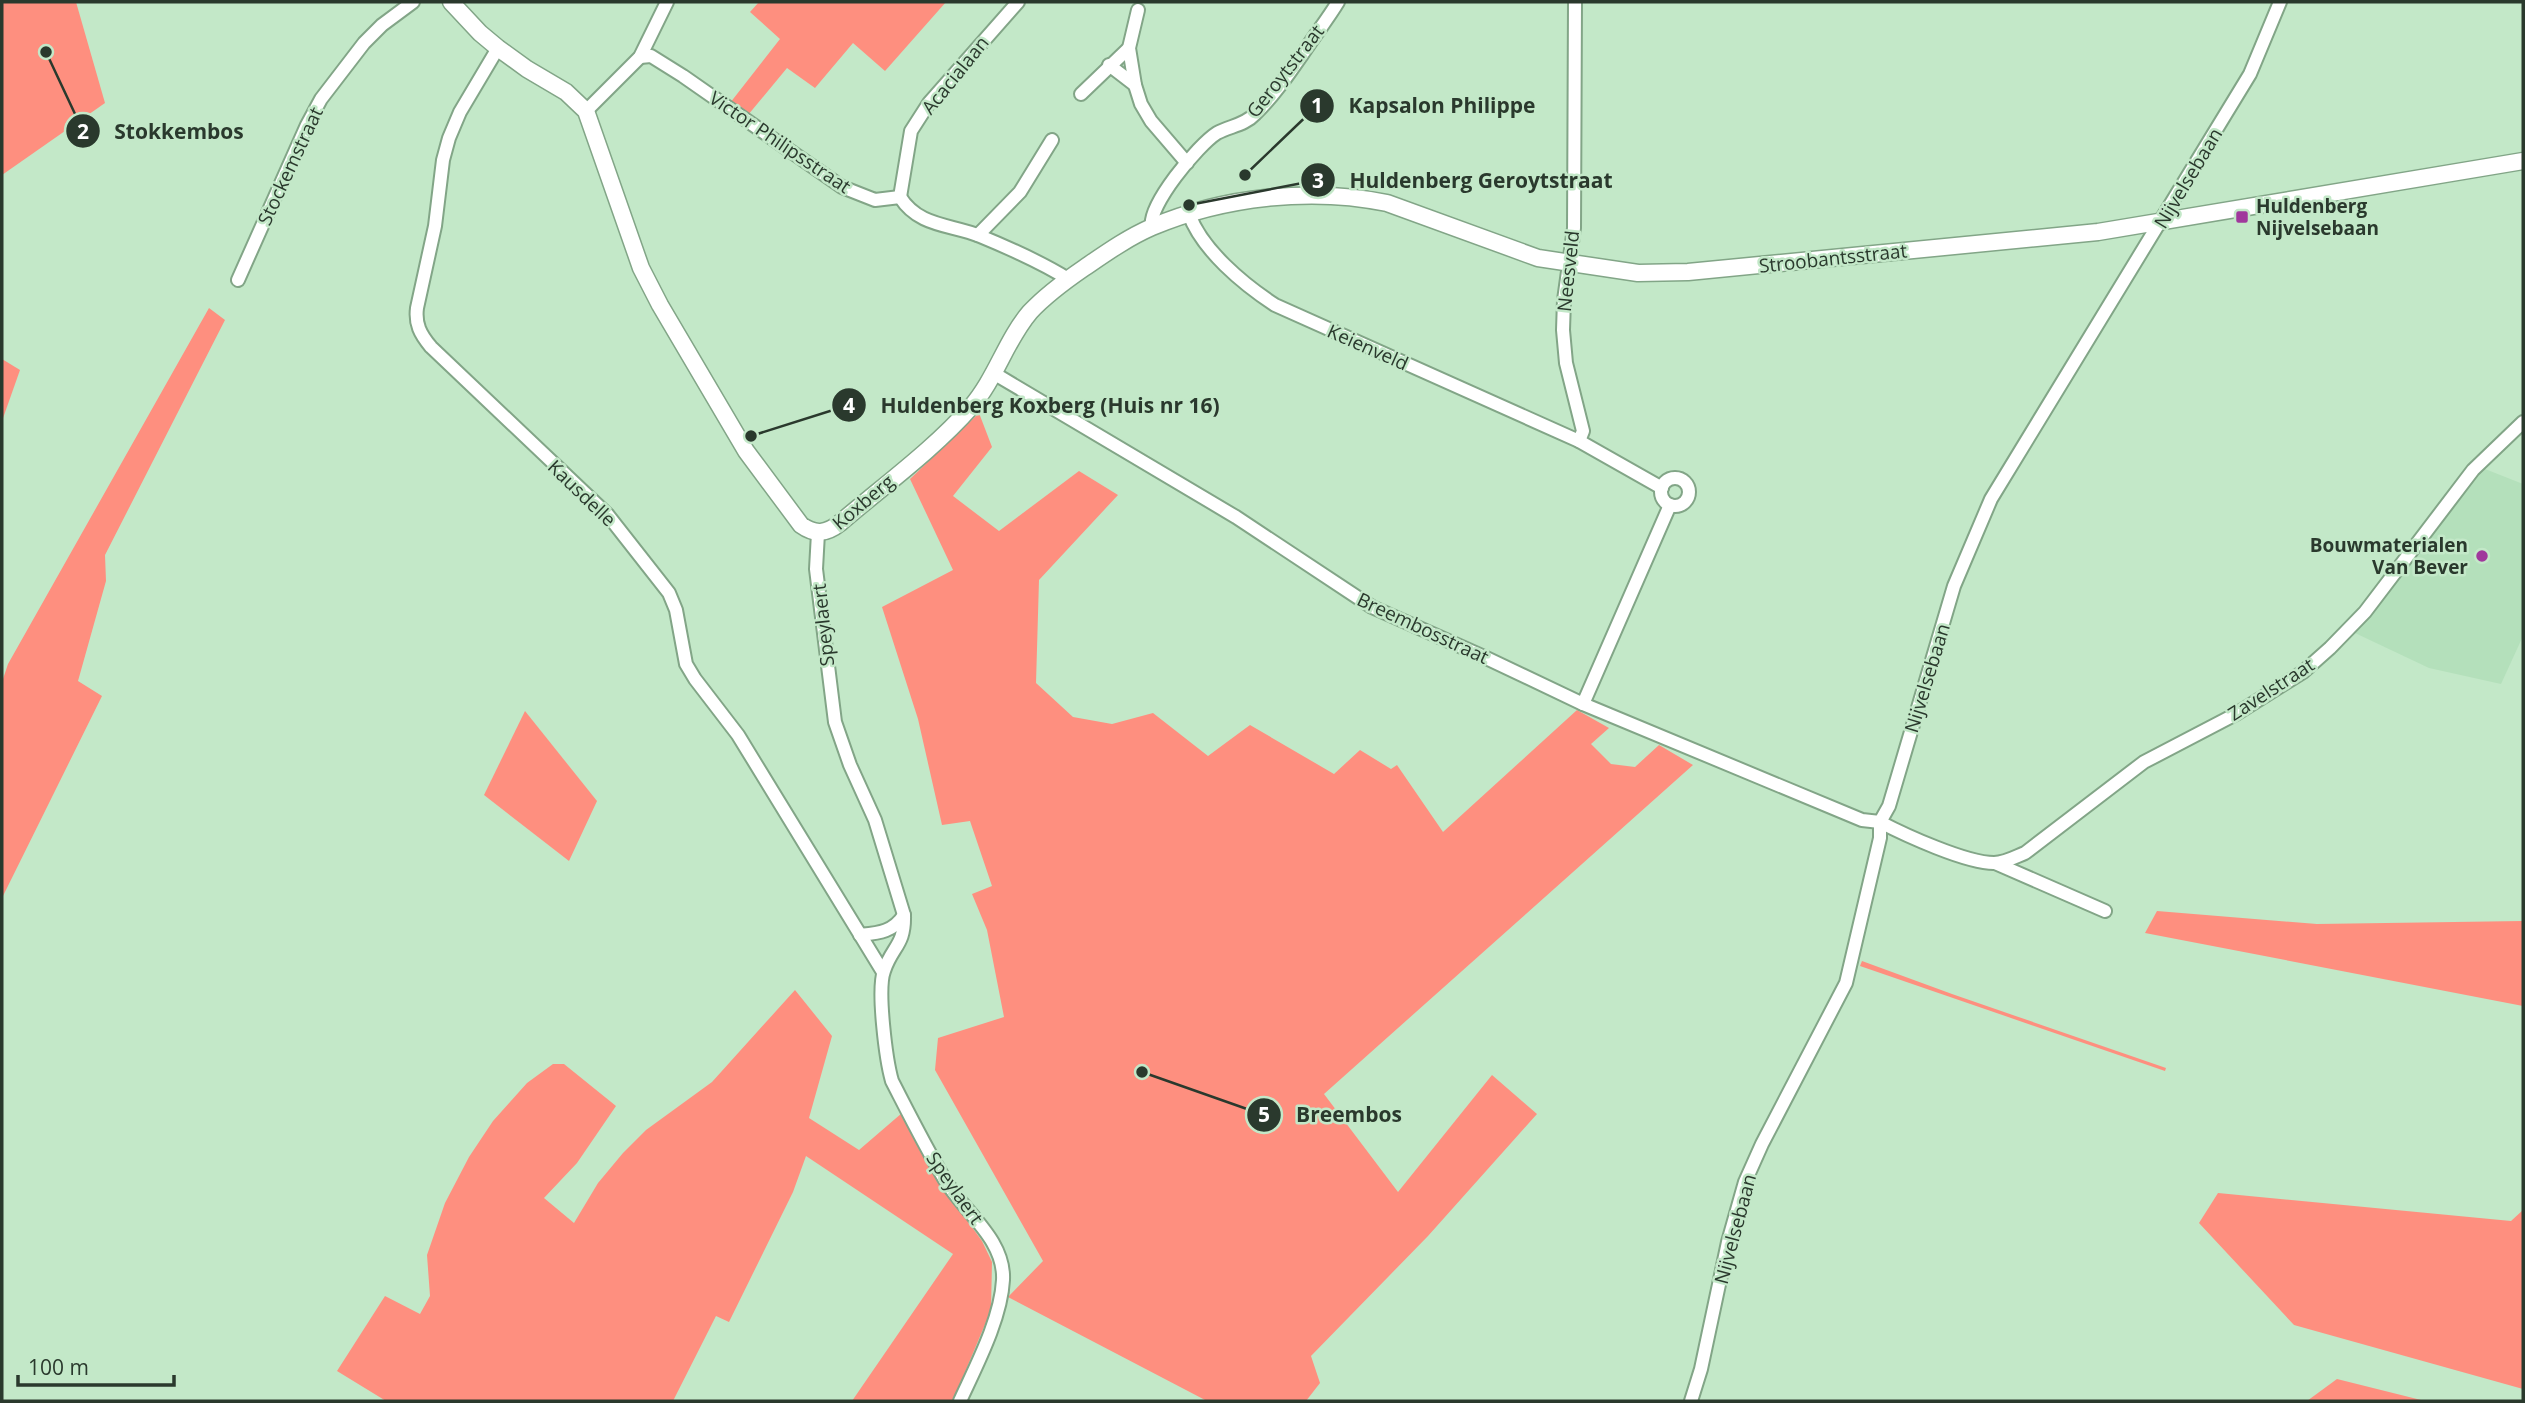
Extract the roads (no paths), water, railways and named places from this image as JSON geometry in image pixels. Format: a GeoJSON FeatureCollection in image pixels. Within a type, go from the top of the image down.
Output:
{"type":"FeatureCollection","features":[{"type":"Feature","properties":{"kind":"street","name":"Stockemstraat"},"geometry":{"type":"LineString","coordinates":[[238,280],[321,99],[363,43],[413,2]]}},
{"type":"Feature","properties":{"kind":"street","name":"Koxberg"},"geometry":{"type":"LineString","coordinates":[[452,2],[480,33],[498,48],[566,92],[586,111],[641,268],[668,321],[761,473],[800,524],[808,530],[818,533],[833,529],[952,427],[984,392],[1030,312],[1068,279],[1106,252],[1152,227]]}},
{"type":"Feature","properties":{"kind":"street"},"geometry":{"type":"LineString","coordinates":[[586,111],[640,57],[667,2]]}},
{"type":"Feature","properties":{"kind":"street","name":"Acacialaan"},"geometry":{"type":"LineString","coordinates":[[900,197],[911,131],[929,103],[1018,2]]}},
{"type":"Feature","properties":{"kind":"street","name":"Geroytstraat"},"geometry":{"type":"LineString","coordinates":[[1152,227],[1151,214],[1187,163],[1219,132],[1246,122],[1255,115],[1293,67],[1338,2]]}},
{"type":"Feature","properties":{"kind":"street","name":"Neesveld"},"geometry":{"type":"LineString","coordinates":[[1575,2],[1574,228],[1564,300],[1563,330],[1566,363],[1583,431],[1578,441]]}},
{"type":"Feature","properties":{"kind":"street","name":"Nijvelsebaan"},"geometry":{"type":"LineString","coordinates":[[1690,1401],[1701,1369],[1728,1242],[1745,1182],[1762,1144],[1846,984],[1880,838],[1880,822],[1889,806],[1954,586],[1990,499],[2250,74],[2280,2]]}},
{"type":"Feature","properties":{"kind":"street"},"geometry":{"type":"LineString","coordinates":[[1138,10],[1129,48],[1141,104],[1151,121],[1187,163]]}},
{"type":"Feature","properties":{"kind":"street","name":"Kausdelle"},"geometry":{"type":"LineString","coordinates":[[498,48],[460,112],[449,138],[443,160],[435,226],[417,308],[419,330],[440,357],[607,514],[656,575],[672,599],[686,664],[738,736],[860,935]]}},
{"type":"Feature","properties":{"kind":"street"},"geometry":{"type":"LineString","coordinates":[[1081,94],[1129,48]]}},
{"type":"Feature","properties":{"kind":"street","name":"Victor Philipsstraat"},"geometry":{"type":"LineString","coordinates":[[640,57],[651,56],[683,76],[842,187],[875,200],[900,197]]}},
{"type":"Feature","properties":{"kind":"street"},"geometry":{"type":"LineString","coordinates":[[1110,65],[1135,85]]}},
{"type":"Feature","properties":{"kind":"street"},"geometry":{"type":"LineString","coordinates":[[978,235],[1020,192],[1052,139]]}},
{"type":"Feature","properties":{"kind":"street","name":"Stroobantsstraat"},"geometry":{"type":"LineString","coordinates":[[1152,227],[1216,206],[1276,198],[1367,198],[1509,249],[1569,264],[1638,273],[1688,272],[2098,232],[2523,161]]}},
{"type":"Feature","properties":{"kind":"street"},"geometry":{"type":"LineString","coordinates":[[900,197],[907,209],[928,222],[978,235],[1068,279]]}},
{"type":"Feature","properties":{"kind":"street","name":"Keienveld"},"geometry":{"type":"LineString","coordinates":[[1189,214],[1198,235],[1248,287],[1275,305],[1578,441]]}},
{"type":"Feature","properties":{"kind":"street","name":"Breembosstraat"},"geometry":{"type":"LineString","coordinates":[[995,374],[1236,517],[1372,607],[1583,704],[1862,820],[1880,822]]}},
{"type":"Feature","properties":{"kind":"street","name":"Zavelstraat"},"geometry":{"type":"LineString","coordinates":[[1994,863],[2025,853],[2144,762],[2236,714],[2303,672],[2330,649],[2365,612],[2473,470],[2523,422]]}},
{"type":"Feature","properties":{"kind":"street"},"geometry":{"type":"LineString","coordinates":[[1578,441],[1662,488]]}},
{"type":"Feature","properties":{"kind":"street"},"geometry":{"type":"LineString","coordinates":[[1672,479],[1681,480],[1689,489],[1685,501],[1677,506],[1670,505],[1662,495],[1662,488],[1672,479]]}},
{"type":"Feature","properties":{"kind":"street"},"geometry":{"type":"LineString","coordinates":[[1583,704],[1670,505]]}},
{"type":"Feature","properties":{"kind":"street","name":"Speylaert"},"geometry":{"type":"LineString","coordinates":[[818,533],[816,569],[835,722],[850,765],[875,820],[904,915],[900,944],[883,972],[885,1050],[892,1080],[947,1184],[989,1236],[1003,1277],[1001,1297],[960,1401]]}},
{"type":"Feature","properties":{"kind":"street"},"geometry":{"type":"LineString","coordinates":[[1880,822],[1938,848],[1994,863],[2105,911]]}},
{"type":"Feature","properties":{"kind":"street"},"geometry":{"type":"LineString","coordinates":[[883,972],[860,935],[888,931],[898,924],[904,915]]}},
{"type":"Feature","properties":{"kind":"place","name":"Stokkembos"},"geometry":{"type":"Point","coordinates":[46,52]}},
{"type":"Feature","properties":{"kind":"place","name":"Kapsalon Philippe"},"geometry":{"type":"Point","coordinates":[1245,175]}},
{"type":"Feature","properties":{"kind":"place","name":"Huldenberg Geroytstraat"},"geometry":{"type":"Point","coordinates":[1189,205]}},
{"type":"Feature","properties":{"kind":"place","name":"Huldenberg Nijvelsebaan"},"geometry":{"type":"Point","coordinates":[2242,217]}},
{"type":"Feature","properties":{"kind":"place","name":"Huldenberg Koxberg (Huis nr 16)"},"geometry":{"type":"Point","coordinates":[751,436]}},
{"type":"Feature","properties":{"kind":"place","name":"Bouwmaterialen Van Bever"},"geometry":{"type":"Point","coordinates":[2482,556]}},
{"type":"Feature","properties":{"kind":"place","name":"Breembos"},"geometry":{"type":"Point","coordinates":[1142,1072]}}]}
